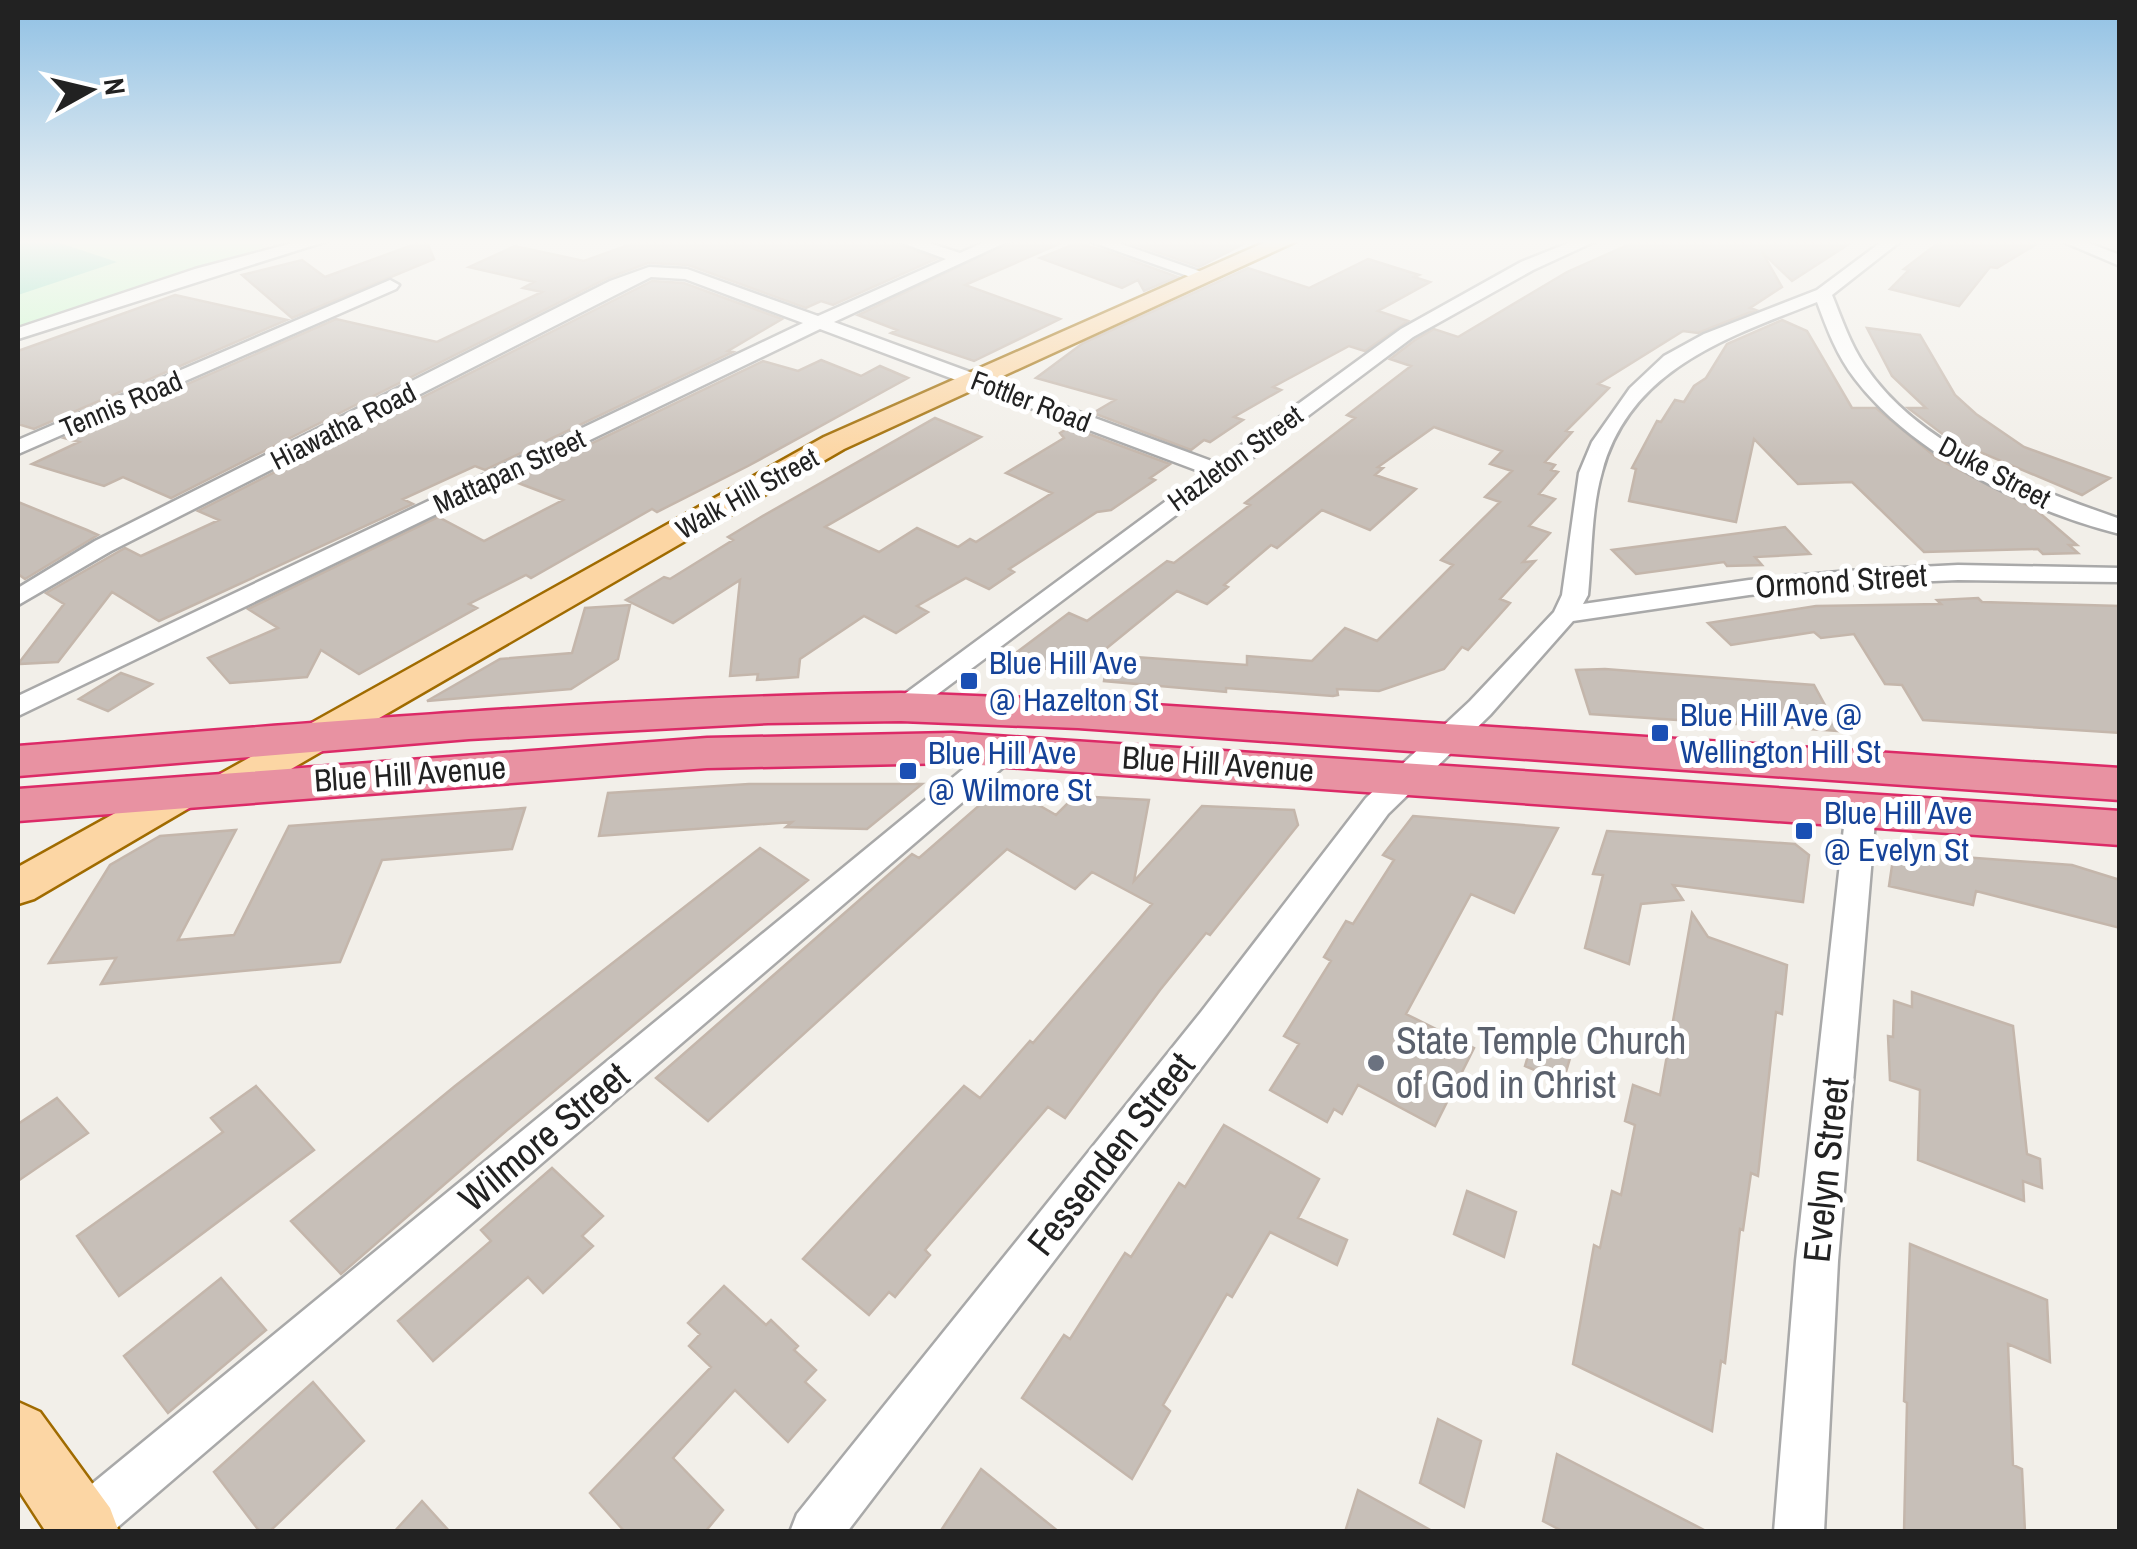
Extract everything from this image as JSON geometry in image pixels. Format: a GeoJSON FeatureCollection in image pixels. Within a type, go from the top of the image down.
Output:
{"type":"FeatureCollection","features":[{"type":"Feature","properties":{"kind":"highway","name":"Blue Hill Avenue"},"geometry":{"type":"LineString","coordinates":[[18,761],[318,737],[733,711],[901,707],[1078,714],[2120,784]]}},
{"type":"Feature","properties":{"kind":"highway","name":"Blue Hill Avenue"},"geometry":{"type":"LineString","coordinates":[[18,804],[750,750],[1005,750],[2120,828]]}},
{"type":"Feature","properties":{"kind":"main road","name":"Walk Hill Street"},"geometry":{"type":"LineString","coordinates":[[18,888],[318,737],[834,443],[1128,312]]}},
{"type":"Feature","properties":{"kind":"main road"},"geometry":{"type":"LineString","coordinates":[[18,1434],[85,1528]]}},
{"type":"Feature","properties":{"kind":"street"},"geometry":{"type":"LineString","coordinates":[[18,334],[82,312]]}},
{"type":"Feature","properties":{"kind":"street","name":"Tennis Road"},"geometry":{"type":"LineString","coordinates":[[18,448],[330,312]]}},
{"type":"Feature","properties":{"kind":"street","name":"Hiawatha Road"},"geometry":{"type":"LineString","coordinates":[[18,598],[103,546],[562,312]]}},
{"type":"Feature","properties":{"kind":"street","name":"Fottler Road"},"geometry":{"type":"LineString","coordinates":[[785,312],[978,379],[1217,470]]}},
{"type":"Feature","properties":{"kind":"street","name":"Mattapan Street"},"geometry":{"type":"LineString","coordinates":[[18,707],[847,312]]}},
{"type":"Feature","properties":{"kind":"street","name":"Hazleton Street"},"geometry":{"type":"LineString","coordinates":[[901,707],[1406,332],[1442,312]]}},
{"type":"Feature","properties":{"kind":"street"},"geometry":{"type":"LineString","coordinates":[[1566,614],[1575,596],[1590,473],[1603,442],[1637,392],[1672,360],[1711,338],[1776,312]]}},
{"type":"Feature","properties":{"kind":"street","name":"Duke Street"},"geometry":{"type":"LineString","coordinates":[[1831,312],[1862,377],[1939,445],[2058,506],[2120,527]]}},
{"type":"Feature","properties":{"kind":"street","name":"Ormond Street"},"geometry":{"type":"LineString","coordinates":[[1566,614],[1724,590],[1860,576],[1986,572],[2120,576]]}},
{"type":"Feature","properties":{"kind":"street","name":"Fessenden Street"},"geometry":{"type":"LineString","coordinates":[[815,1532],[1378,806],[1566,614]]}},
{"type":"Feature","properties":{"kind":"street","name":"Wilmore Street"},"geometry":{"type":"LineString","coordinates":[[85,1528],[1005,750]]}},
{"type":"Feature","properties":{"kind":"street","name":"Evelyn Street"},"geometry":{"type":"LineString","coordinates":[[1799,1532],[1817,1261],[1861,809]]}},
{"type":"Feature","properties":{"kind":"green space"},"geometry":{"type":"Polygon","coordinates":[[[18,312],[63,312],[18,327],[18,312]]]}},
{"type":"Feature","properties":{"kind":"building"},"geometry":{"type":"Polygon","coordinates":[[[127,312],[252,312],[287,320],[34,429],[18,424],[18,351],[127,312]]]}},
{"type":"Feature","properties":{"kind":"building"},"geometry":{"type":"Polygon","coordinates":[[[499,312],[540,312],[171,498],[123,477],[104,486],[32,464],[79,442],[64,438],[336,319],[437,342],[499,312]]]}},
{"type":"Feature","properties":{"kind":"building"},"geometry":{"type":"Polygon","coordinates":[[[590,312],[764,312],[782,319],[728,351],[733,352],[485,470],[475,466],[403,499],[413,504],[159,621],[112,592],[58,662],[18,664],[64,604],[46,593],[125,548],[141,556],[219,520],[198,511],[590,312]]]}},
{"type":"Feature","properties":{"kind":"building"},"geometry":{"type":"Polygon","coordinates":[[[1041,312],[1060,319],[974,361],[891,333],[897,330],[858,315],[1041,312]]]}},
{"type":"Feature","properties":{"kind":"building"},"geometry":{"type":"Polygon","coordinates":[[[1151,312],[1382,312],[1408,321],[1365,351],[1349,346],[1273,387],[1281,390],[1234,417],[1243,420],[1210,442],[1204,440],[1191,450],[1093,413],[1115,400],[1036,378],[1083,343],[1151,312]]]}},
{"type":"Feature","properties":{"kind":"building"},"geometry":{"type":"Polygon","coordinates":[[[1499,312],[1750,312],[1698,333],[1683,331],[1598,384],[1609,388],[1566,431],[1572,432],[1545,462],[1555,465],[1551,470],[1558,472],[1539,494],[1555,499],[1529,526],[1550,533],[1523,562],[1535,561],[1500,599],[1510,603],[1468,650],[1462,647],[1444,669],[1379,691],[1337,689],[1338,695],[1333,696],[1226,688],[1226,692],[1104,681],[1108,655],[1247,665],[1247,656],[1312,661],[1345,628],[1377,641],[1453,565],[1441,560],[1500,502],[1485,497],[1512,471],[1490,464],[1502,451],[1434,427],[1378,467],[1383,468],[1375,475],[1416,489],[1370,530],[1322,510],[1277,548],[1271,545],[1207,604],[1177,591],[1081,669],[996,668],[1069,613],[1087,621],[1167,561],[1174,563],[1250,505],[1245,503],[1355,418],[1347,415],[1411,366],[1390,359],[1415,340],[1434,329],[1458,337],[1499,312]]]}},
{"type":"Feature","properties":{"kind":"building"},"geometry":{"type":"Polygon","coordinates":[[[1782,320],[1807,331],[1852,408],[1876,408],[1938,459],[2035,509],[2077,545],[2069,545],[2078,553],[2043,554],[2038,549],[1924,552],[1852,482],[1798,484],[1754,439],[1736,522],[1629,501],[1636,469],[1632,468],[1657,421],[1661,422],[1675,400],[1684,402],[1694,386],[1706,378],[1727,344],[1782,320]]]}},
{"type":"Feature","properties":{"kind":"building"},"geometry":{"type":"Polygon","coordinates":[[[1867,328],[1920,335],[1955,395],[1976,414],[2024,447],[2110,478],[2082,495],[1949,439],[1908,408],[1926,408],[1892,376],[1867,328]]]}},
{"type":"Feature","properties":{"kind":"building"},"geometry":{"type":"Polygon","coordinates":[[[821,360],[861,376],[880,366],[908,378],[748,466],[657,512],[652,509],[531,578],[526,575],[469,604],[477,608],[359,674],[321,650],[307,677],[230,683],[208,658],[278,628],[248,609],[438,517],[484,541],[563,500],[513,481],[763,361],[798,371],[821,360]]]}},
{"type":"Feature","properties":{"kind":"building"},"geometry":{"type":"Polygon","coordinates":[[[935,418],[981,437],[825,527],[879,552],[917,528],[958,547],[970,539],[976,542],[1052,493],[1006,473],[1064,438],[1060,433],[1070,427],[1170,464],[1150,478],[1155,480],[1111,510],[1097,512],[1009,569],[1014,572],[989,589],[966,578],[917,606],[928,612],[896,633],[864,616],[800,659],[798,677],[757,680],[758,674],[730,676],[740,580],[673,623],[626,600],[664,577],[670,579],[733,540],[728,537],[935,418]]]}},
{"type":"Feature","properties":{"kind":"building"},"geometry":{"type":"Polygon","coordinates":[[[18,502],[98,535],[25,579],[18,574],[18,502]]]}},
{"type":"Feature","properties":{"kind":"building"},"geometry":{"type":"Polygon","coordinates":[[[1785,527],[1810,554],[1755,557],[1762,565],[1727,566],[1724,562],[1636,574],[1612,550],[1785,527]]]}},
{"type":"Feature","properties":{"kind":"building"},"geometry":{"type":"Polygon","coordinates":[[[1978,598],[1982,602],[2120,606],[2120,733],[1923,720],[1902,685],[1885,684],[1854,634],[1821,638],[1814,632],[1731,645],[1708,623],[1816,606],[1941,604],[1937,600],[1978,598]]]}},
{"type":"Feature","properties":{"kind":"building"},"geometry":{"type":"Polygon","coordinates":[[[630,605],[618,659],[571,689],[427,701],[500,659],[572,653],[585,608],[630,605]]]}},
{"type":"Feature","properties":{"kind":"building"},"geometry":{"type":"Polygon","coordinates":[[[1576,670],[1814,685],[1839,731],[1590,714],[1576,670]]]}},
{"type":"Feature","properties":{"kind":"building"},"geometry":{"type":"Polygon","coordinates":[[[121,673],[152,684],[108,711],[79,699],[121,673]]]}},
{"type":"Feature","properties":{"kind":"building"},"geometry":{"type":"Polygon","coordinates":[[[749,784],[922,784],[867,829],[786,827],[792,822],[599,836],[608,793],[749,784]]]}},
{"type":"Feature","properties":{"kind":"building"},"geometry":{"type":"Polygon","coordinates":[[[990,796],[1028,799],[1056,815],[1075,796],[1149,800],[1134,881],[1202,806],[1294,810],[1298,825],[1210,935],[1206,933],[1160,990],[1065,1118],[1048,1107],[925,1250],[930,1255],[895,1297],[889,1292],[869,1315],[803,1259],[964,1086],[980,1098],[1030,1041],[1033,1043],[1152,904],[1092,872],[1075,889],[1007,849],[708,1121],[656,1078],[912,854],[919,858],[990,796]]]}},
{"type":"Feature","properties":{"kind":"building"},"geometry":{"type":"Polygon","coordinates":[[[525,808],[512,849],[382,860],[340,962],[101,984],[116,958],[49,963],[110,865],[160,836],[236,830],[178,940],[234,935],[289,826],[525,808]]]}},
{"type":"Feature","properties":{"kind":"building"},"geometry":{"type":"Polygon","coordinates":[[[1413,816],[1558,828],[1514,913],[1471,894],[1406,1014],[1474,1048],[1435,1126],[1358,1085],[1342,1114],[1334,1109],[1327,1122],[1270,1090],[1299,1044],[1284,1036],[1331,961],[1324,957],[1346,921],[1353,924],[1394,860],[1383,855],[1413,816]]]}},
{"type":"Feature","properties":{"kind":"building"},"geometry":{"type":"Polygon","coordinates":[[[1607,831],[1795,844],[1809,855],[1803,902],[1673,885],[1683,900],[1641,904],[1629,964],[1585,948],[1603,875],[1593,874],[1607,831]]]}},
{"type":"Feature","properties":{"kind":"building"},"geometry":{"type":"Polygon","coordinates":[[[760,848],[808,880],[341,1274],[291,1221],[455,1086],[760,848]]]}},
{"type":"Feature","properties":{"kind":"building"},"geometry":{"type":"Polygon","coordinates":[[[1894,852],[2072,865],[2120,880],[2120,928],[1976,891],[1973,905],[1889,886],[1894,852]]]}},
{"type":"Feature","properties":{"kind":"building"},"geometry":{"type":"Polygon","coordinates":[[[1692,913],[1708,937],[1787,965],[1782,1014],[1776,1012],[1758,1176],[1751,1173],[1743,1230],[1740,1229],[1725,1363],[1721,1361],[1712,1431],[1573,1364],[1594,1245],[1600,1248],[1612,1191],[1621,1195],[1635,1125],[1625,1121],[1633,1085],[1660,1095],[1692,913]]]}},
{"type":"Feature","properties":{"kind":"building"},"geometry":{"type":"Polygon","coordinates":[[[1912,992],[2013,1026],[2027,1154],[2040,1159],[2042,1188],[2023,1181],[2024,1201],[1918,1160],[1920,1090],[1890,1080],[1888,1036],[1893,1037],[1894,1001],[1912,1007],[1912,992]]]}},
{"type":"Feature","properties":{"kind":"building"},"geometry":{"type":"Polygon","coordinates":[[[1535,1033],[1573,1048],[1563,1082],[1525,1066],[1535,1033]]]}},
{"type":"Feature","properties":{"kind":"building"},"geometry":{"type":"Polygon","coordinates":[[[256,1086],[314,1150],[119,1296],[77,1236],[223,1132],[211,1118],[256,1086]]]}},
{"type":"Feature","properties":{"kind":"building"},"geometry":{"type":"Polygon","coordinates":[[[57,1098],[88,1133],[18,1181],[18,1124],[57,1098]]]}},
{"type":"Feature","properties":{"kind":"building"},"geometry":{"type":"Polygon","coordinates":[[[1224,1125],[1319,1179],[1298,1218],[1347,1240],[1337,1265],[1270,1232],[1232,1297],[1227,1294],[1163,1405],[1170,1411],[1132,1479],[1022,1398],[1064,1335],[1070,1339],[1125,1253],[1131,1257],[1179,1183],[1185,1187],[1224,1125]]]}},
{"type":"Feature","properties":{"kind":"building"},"geometry":{"type":"Polygon","coordinates":[[[552,1168],[603,1216],[582,1236],[593,1246],[543,1293],[528,1277],[433,1361],[398,1321],[491,1241],[481,1230],[552,1168]]]}},
{"type":"Feature","properties":{"kind":"building"},"geometry":{"type":"Polygon","coordinates":[[[1467,1191],[1516,1212],[1504,1257],[1454,1234],[1467,1191]]]}},
{"type":"Feature","properties":{"kind":"building"},"geometry":{"type":"Polygon","coordinates":[[[1910,1244],[2047,1300],[2050,1362],[2008,1344],[2013,1465],[2022,1469],[2025,1532],[1904,1532],[1910,1244]]]}},
{"type":"Feature","properties":{"kind":"building"},"geometry":{"type":"Polygon","coordinates":[[[221,1278],[266,1330],[168,1413],[124,1356],[221,1278]]]}},
{"type":"Feature","properties":{"kind":"building"},"geometry":{"type":"Polygon","coordinates":[[[724,1286],[766,1325],[771,1320],[798,1346],[794,1350],[816,1370],[805,1382],[825,1400],[788,1442],[735,1390],[673,1458],[723,1510],[705,1532],[625,1532],[590,1493],[711,1367],[689,1346],[700,1334],[688,1323],[724,1286]]]}},
{"type":"Feature","properties":{"kind":"building"},"geometry":{"type":"Polygon","coordinates":[[[313,1382],[364,1441],[269,1532],[260,1532],[214,1472],[313,1382]]]}},
{"type":"Feature","properties":{"kind":"building"},"geometry":{"type":"Polygon","coordinates":[[[1438,1419],[1481,1441],[1464,1507],[1420,1483],[1438,1419]]]}},
{"type":"Feature","properties":{"kind":"building"},"geometry":{"type":"Polygon","coordinates":[[[1557,1454],[1708,1532],[1564,1532],[1543,1521],[1557,1454]]]}},
{"type":"Feature","properties":{"kind":"building"},"geometry":{"type":"Polygon","coordinates":[[[981,1469],[1059,1532],[940,1532],[981,1469]]]}},
{"type":"Feature","properties":{"kind":"building"},"geometry":{"type":"Polygon","coordinates":[[[1358,1490],[1434,1532],[1345,1532],[1358,1490]]]}},
{"type":"Feature","properties":{"kind":"building"},"geometry":{"type":"Polygon","coordinates":[[[422,1501],[450,1532],[394,1532],[422,1501]]]}},
{"type":"Feature","properties":{"kind":"place","name":"Blue Hill Ave @ Hazelton St"},"geometry":{"type":"Point","coordinates":[969,681]}},
{"type":"Feature","properties":{"kind":"place","name":"Blue Hill Ave @ Wellington Hill St"},"geometry":{"type":"Point","coordinates":[1660,733]}},
{"type":"Feature","properties":{"kind":"place","name":"Blue Hill Ave @ Wilmore St"},"geometry":{"type":"Point","coordinates":[908,771]}},
{"type":"Feature","properties":{"kind":"place","name":"Blue Hill Ave @ Evelyn St"},"geometry":{"type":"Point","coordinates":[1804,831]}},
{"type":"Feature","properties":{"kind":"place","name":"State Temple Church of God in Christ"},"geometry":{"type":"Point","coordinates":[1376,1063]}}]}
